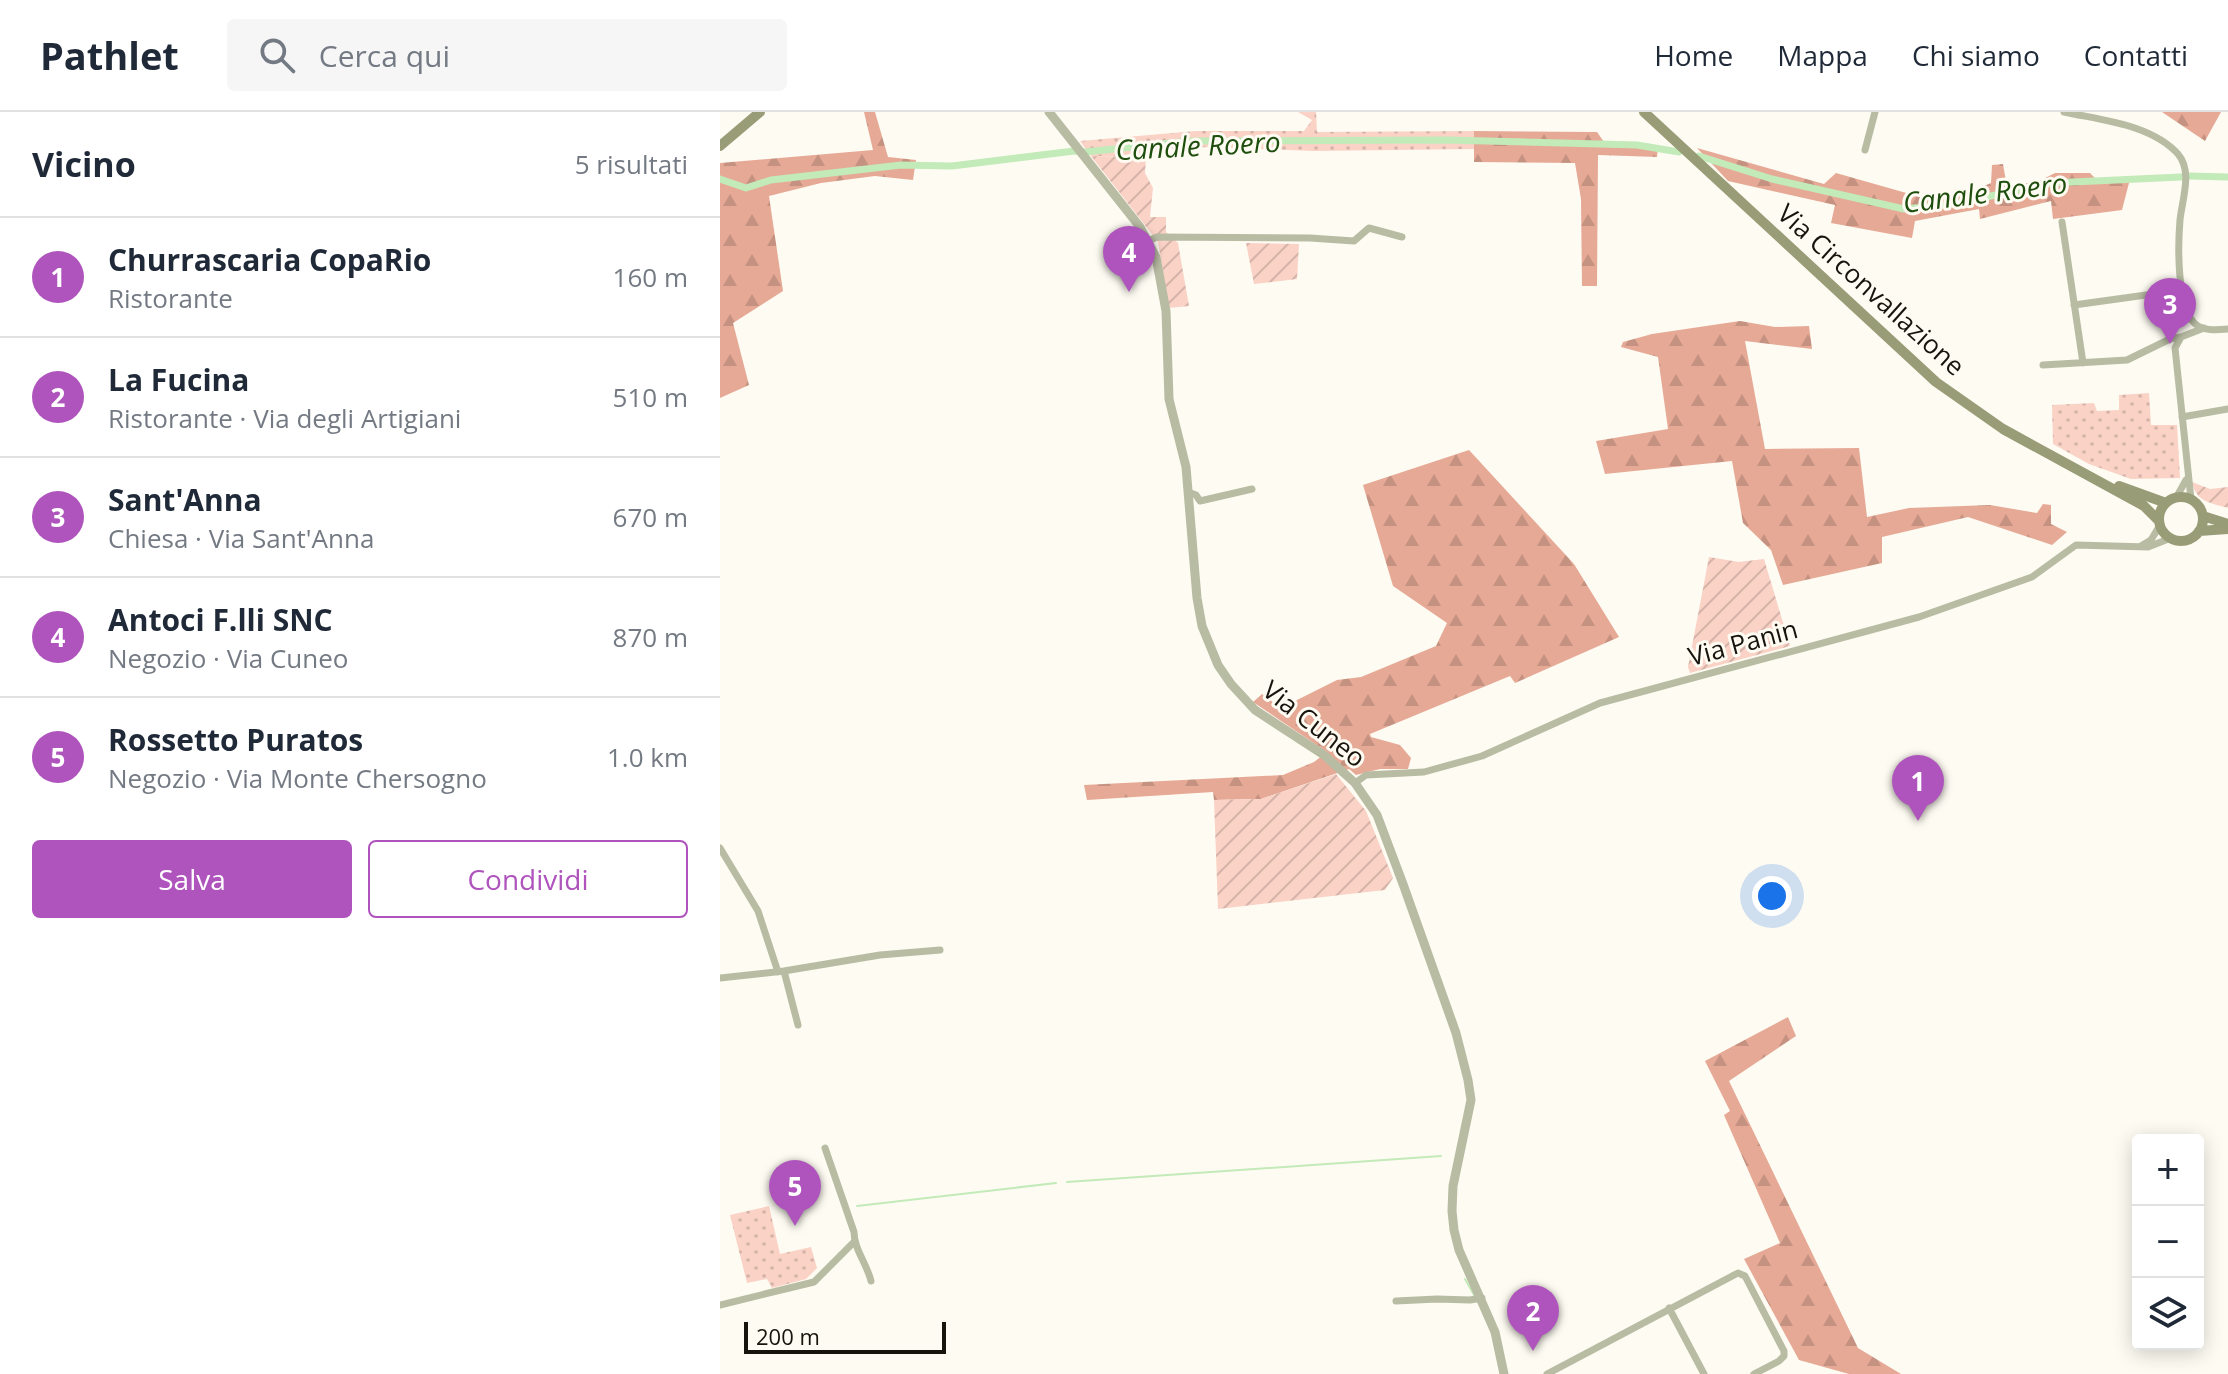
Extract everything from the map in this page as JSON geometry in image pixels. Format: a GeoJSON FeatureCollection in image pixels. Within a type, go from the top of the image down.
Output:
{"type":"FeatureCollection","features":[{"type":"Feature","properties":{"kind":"main road"},"geometry":{"type":"LineString","coordinates":[[720,146],[760,112]]}},
{"type":"Feature","properties":{"kind":"main road","name":"Via Circonvallazione"},"geometry":{"type":"LineString","coordinates":[[1644,112],[1936,382],[2003,429],[2144,506],[2160,523]]}},
{"type":"Feature","properties":{"kind":"main road","name":"Via Circonvallazione"},"geometry":{"type":"LineString","coordinates":[[2088,474],[2171,500]]}},
{"type":"Feature","properties":{"kind":"main road"},"geometry":{"type":"LineString","coordinates":[[2199,531],[2203,516],[2191,499],[2171,500],[2160,513],[2160,523],[2171,538],[2188,540],[2199,531],[2228,526]]}},
{"type":"Feature","properties":{"kind":"main road"},"geometry":{"type":"LineString","coordinates":[[2203,516],[2228,526]]}},
{"type":"Feature","properties":{"kind":"street","name":"Via Cuneo"},"geometry":{"type":"LineString","coordinates":[[1049,112],[1148,241],[1156,257],[1165,299],[1169,399],[1183,449],[1202,626],[1218,665],[1255,710],[1343,770],[1368,800],[1384,832],[1456,1033],[1468,1080],[1471,1100],[1453,1186],[1452,1211],[1459,1250],[1495,1332],[1504,1374]]}},
{"type":"Feature","properties":{"kind":"street"},"geometry":{"type":"LineString","coordinates":[[1865,150],[1875,112]]}},
{"type":"Feature","properties":{"kind":"street"},"geometry":{"type":"LineString","coordinates":[[2064,112],[2134,128],[2163,142],[2178,154],[2186,172],[2180,224],[2182,290],[2187,315],[2195,325],[2228,329]]}},
{"type":"Feature","properties":{"kind":"street"},"geometry":{"type":"LineString","coordinates":[[2062,222],[2083,363]]}},
{"type":"Feature","properties":{"kind":"street"},"geometry":{"type":"LineString","coordinates":[[1148,241],[1157,237],[1354,241],[1369,228],[1402,237]]}},
{"type":"Feature","properties":{"kind":"street"},"geometry":{"type":"LineString","coordinates":[[2074,305],[2182,290]]}},
{"type":"Feature","properties":{"kind":"street"},"geometry":{"type":"LineString","coordinates":[[2043,365],[2127,360],[2170,339],[2204,328]]}},
{"type":"Feature","properties":{"kind":"street"},"geometry":{"type":"LineString","coordinates":[[2181,337],[2175,348],[2191,499]]}},
{"type":"Feature","properties":{"kind":"street"},"geometry":{"type":"LineString","coordinates":[[2182,417],[2228,409]]}},
{"type":"Feature","properties":{"kind":"street"},"geometry":{"type":"LineString","coordinates":[[2171,500],[2187,478]]}},
{"type":"Feature","properties":{"kind":"street"},"geometry":{"type":"LineString","coordinates":[[1190,509],[1200,501],[1252,489]]}},
{"type":"Feature","properties":{"kind":"street"},"geometry":{"type":"LineString","coordinates":[[1188,492],[1200,501]]}},
{"type":"Feature","properties":{"kind":"street"},"geometry":{"type":"LineString","coordinates":[[2139,547],[2151,540],[2160,523]]}},
{"type":"Feature","properties":{"kind":"street","name":"Via Panin"},"geometry":{"type":"LineString","coordinates":[[1355,783],[1366,775],[1424,772],[1482,756],[1600,703],[1919,617],[2032,577],[2076,545],[2148,547],[2171,538]]}},
{"type":"Feature","properties":{"kind":"street"},"geometry":{"type":"LineString","coordinates":[[720,848],[758,911],[798,1025]]}},
{"type":"Feature","properties":{"kind":"street"},"geometry":{"type":"LineString","coordinates":[[720,978],[781,972],[880,955],[940,950]]}},
{"type":"Feature","properties":{"kind":"street"},"geometry":{"type":"LineString","coordinates":[[825,1148],[854,1232],[854,1242],[867,1264],[871,1281]]}},
{"type":"Feature","properties":{"kind":"street"},"geometry":{"type":"LineString","coordinates":[[720,1305],[814,1282],[854,1242]]}},
{"type":"Feature","properties":{"kind":"street"},"geometry":{"type":"LineString","coordinates":[[1547,1374],[1738,1273],[1745,1276],[1784,1351],[1779,1361],[1754,1374]]}},
{"type":"Feature","properties":{"kind":"street"},"geometry":{"type":"LineString","coordinates":[[1396,1301],[1482,1298]]}},
{"type":"Feature","properties":{"kind":"street"},"geometry":{"type":"LineString","coordinates":[[1669,1308],[1704,1374]]}},
{"type":"Feature","properties":{"kind":"shaded area"},"geometry":{"type":"Polygon","coordinates":[[[1298,112],[1316,112],[1317,132],[1474,131],[1474,149],[1314,151],[1210,147],[1162,149],[1146,157],[1091,156],[1080,141],[1196,131],[1304,131],[1312,120],[1298,112]]]}},
{"type":"Feature","properties":{"kind":"shaded area"},"geometry":{"type":"Polygon","coordinates":[[[1091,156],[1146,157],[1145,173],[1153,188],[1150,217],[1166,217],[1166,232],[1178,243],[1189,306],[1169,308],[1158,242],[1091,156]]]}},
{"type":"Feature","properties":{"kind":"shaded area"},"geometry":{"type":"Polygon","coordinates":[[[1246,243],[1299,244],[1297,279],[1254,284],[1246,243]]]}},
{"type":"Feature","properties":{"kind":"shaded area"},"geometry":{"type":"Polygon","coordinates":[[[2149,393],[2151,425],[2177,425],[2180,478],[2131,479],[2089,464],[2053,444],[2052,405],[2094,403],[2097,411],[2119,410],[2119,395],[2149,393]]]}},
{"type":"Feature","properties":{"kind":"shaded area"},"geometry":{"type":"Polygon","coordinates":[[[2192,482],[2210,489],[2228,487],[2228,508],[2201,498],[2192,482]]]}},
{"type":"Feature","properties":{"kind":"shaded area"},"geometry":{"type":"Polygon","coordinates":[[[1709,557],[1739,562],[1764,559],[1790,646],[1690,673],[1688,667],[1709,557]]]}},
{"type":"Feature","properties":{"kind":"shaded area"},"geometry":{"type":"Polygon","coordinates":[[[1336,774],[1366,811],[1393,878],[1385,890],[1218,909],[1214,800],[1261,799],[1336,774]]]}},
{"type":"Feature","properties":{"kind":"shaded area"},"geometry":{"type":"Polygon","coordinates":[[[769,1206],[780,1254],[811,1247],[817,1268],[806,1279],[772,1288],[767,1279],[747,1283],[730,1215],[769,1206]]]}},
{"type":"Feature","properties":{"kind":"green space"},"geometry":{"type":"Polygon","coordinates":[[[864,112],[875,112],[888,157],[916,160],[913,180],[875,176],[821,183],[769,196],[783,291],[733,323],[749,385],[720,398],[720,163],[873,150],[864,112]]]}},
{"type":"Feature","properties":{"kind":"green space"},"geometry":{"type":"Polygon","coordinates":[[[2162,112],[2221,112],[2205,141],[2162,112]]]}},
{"type":"Feature","properties":{"kind":"green space"},"geometry":{"type":"Polygon","coordinates":[[[1474,131],[1597,132],[1604,142],[1658,146],[1657,157],[1598,155],[1597,286],[1582,286],[1581,199],[1575,163],[1474,162],[1474,131]]]}},
{"type":"Feature","properties":{"kind":"green space"},"geometry":{"type":"Polygon","coordinates":[[[1697,148],[1824,184],[1836,173],[1931,200],[1961,196],[1991,183],[1992,165],[2003,164],[2007,187],[2039,181],[2055,173],[2090,173],[2099,182],[2130,179],[2122,210],[2053,219],[2051,201],[1980,219],[1979,209],[1915,221],[1912,238],[1831,223],[1835,205],[1728,181],[1697,148]]]}},
{"type":"Feature","properties":{"kind":"green space"},"geometry":{"type":"Polygon","coordinates":[[[1740,321],[1775,327],[1809,326],[1812,349],[1745,341],[1765,449],[1859,448],[1867,517],[1909,508],[1990,505],[2037,513],[2043,504],[2051,505],[2051,524],[2067,532],[2052,545],[1968,517],[1882,537],[1882,563],[1783,585],[1771,550],[1743,523],[1732,461],[1605,474],[1596,441],[1668,429],[1658,357],[1621,347],[1623,342],[1652,334],[1740,321]]]}},
{"type":"Feature","properties":{"kind":"green space"},"geometry":{"type":"Polygon","coordinates":[[[1469,450],[1574,564],[1619,637],[1515,683],[1510,676],[1370,734],[1371,737],[1400,745],[1411,758],[1408,769],[1380,769],[1356,775],[1349,769],[1261,799],[1214,800],[1213,792],[1087,800],[1084,785],[1283,775],[1314,762],[1327,752],[1253,702],[1262,694],[1281,708],[1337,680],[1361,677],[1436,646],[1447,623],[1393,586],[1363,485],[1469,450]]]}},
{"type":"Feature","properties":{"kind":"green space"},"geometry":{"type":"Polygon","coordinates":[[[1788,1017],[1796,1036],[1729,1081],[1858,1348],[1901,1374],[1849,1374],[1799,1360],[1744,1259],[1780,1243],[1724,1115],[1730,1111],[1705,1061],[1788,1017]]]}},
{"type":"Feature","properties":{"kind":"waterway","name":"Canale Roero"},"geometry":{"type":"LineString","coordinates":[[720,179],[746,188],[771,180],[901,165],[952,166],[1190,141],[1447,140],[1637,145],[1679,152]]}},
{"type":"Feature","properties":{"kind":"waterway","name":"Canale Roero"},"geometry":{"type":"LineString","coordinates":[[1699,156],[1772,179],[1904,209],[1954,204],[2051,183],[2181,177]]}},
{"type":"Feature","properties":{"kind":"waterway","name":"Canale Roero"},"geometry":{"type":"LineString","coordinates":[[2190,176],[2228,177]]}},
{"type":"Feature","properties":{"kind":"waterway"},"geometry":{"type":"LineString","coordinates":[[1067,1182],[1441,1156]]}},
{"type":"Feature","properties":{"kind":"waterway"},"geometry":{"type":"LineString","coordinates":[[857,1206],[1056,1183]]}},
{"type":"Feature","properties":{"kind":"waterway"},"geometry":{"type":"LineString","coordinates":[[1465,1279],[1474,1295]]}},
{"type":"Feature","properties":{"kind":"place","name":"Antoci F.lli SNC"},"geometry":{"type":"Point","coordinates":[1129,292]}},
{"type":"Feature","properties":{"kind":"place","name":"Sant'Anna"},"geometry":{"type":"Point","coordinates":[2170,344]}},
{"type":"Feature","properties":{"kind":"place","name":"Churrascaria CopaRio"},"geometry":{"type":"Point","coordinates":[1918,821]}},
{"type":"Feature","properties":{"kind":"place","name":"Rossetto Puratos"},"geometry":{"type":"Point","coordinates":[795,1226]}},
{"type":"Feature","properties":{"kind":"place","name":"La Fucina"},"geometry":{"type":"Point","coordinates":[1533,1351]}}]}
